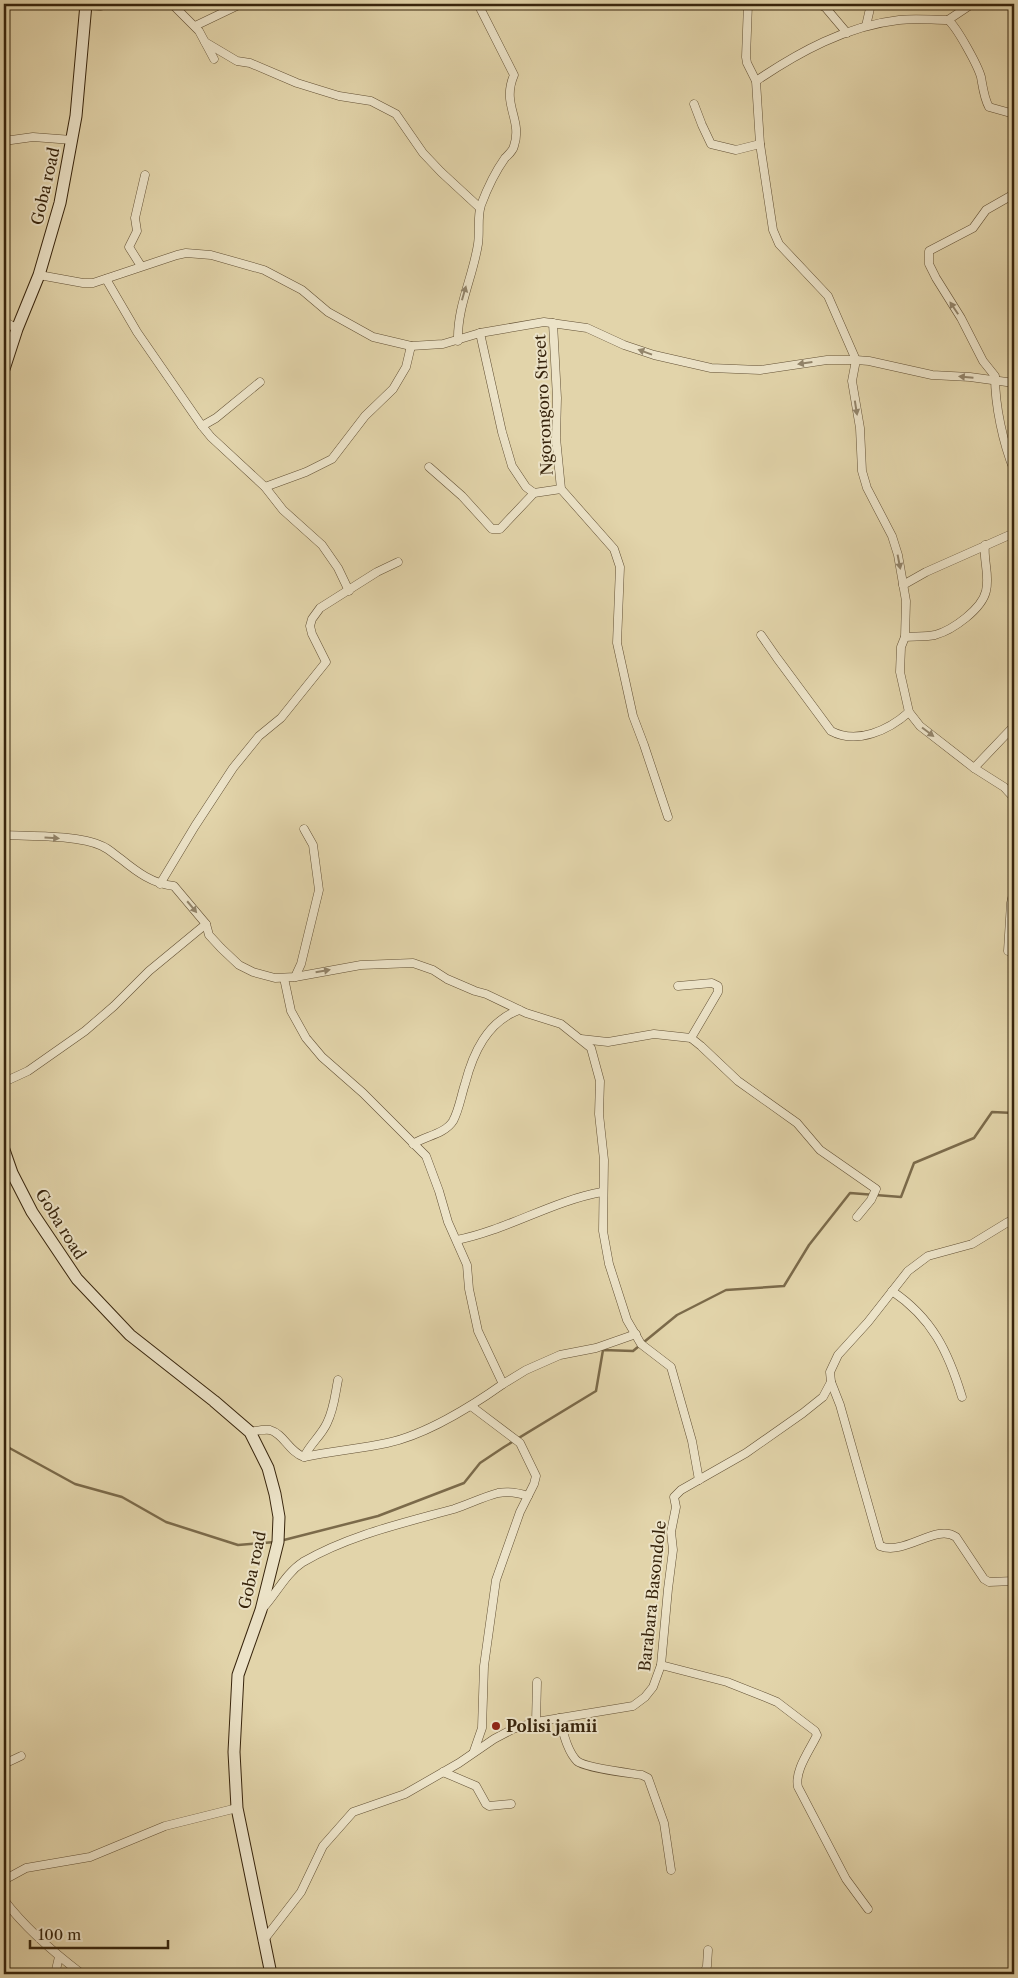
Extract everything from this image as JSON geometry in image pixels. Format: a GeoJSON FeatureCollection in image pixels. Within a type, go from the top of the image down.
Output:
{"type":"FeatureCollection","features":[{"type":"Feature","properties":{"kind":"main road","name":"Goba road"},"geometry":{"type":"LineString","coordinates":[[4,369],[17,329],[39,275],[60,204],[76,116],[86,5]]}},
{"type":"Feature","properties":{"kind":"main road","name":"Goba road"},"geometry":{"type":"LineString","coordinates":[[4,1150],[12,1173],[32,1212],[77,1279],[130,1335],[250,1432],[268,1468],[279,1518],[277,1548],[262,1610],[238,1675],[234,1752],[237,1808],[271,1974]]}},
{"type":"Feature","properties":{"kind":"street"},"geometry":{"type":"LineString","coordinates":[[86,5],[100,6],[109,4]]}},
{"type":"Feature","properties":{"kind":"street"},"geometry":{"type":"LineString","coordinates":[[172,4],[195,26],[214,59]]}},
{"type":"Feature","properties":{"kind":"street"},"geometry":{"type":"LineString","coordinates":[[195,26],[241,4]]}},
{"type":"Feature","properties":{"kind":"street"},"geometry":{"type":"LineString","coordinates":[[458,341],[462,300],[473,268],[478,242],[480,208],[496,174],[514,146],[516,125],[508,96],[514,75],[478,4]]}},
{"type":"Feature","properties":{"kind":"street"},"geometry":{"type":"LineString","coordinates":[[748,4],[746,56],[747,63],[756,81],[760,144],[773,230],[779,244],[828,296],[856,360],[852,381],[860,428],[862,472],[867,488],[892,536],[898,555],[906,601],[905,637],[901,646],[900,672],[909,712],[920,726],[974,768],[1004,787],[1014,798]]}},
{"type":"Feature","properties":{"kind":"street"},"geometry":{"type":"LineString","coordinates":[[818,4],[824,7],[847,34]]}},
{"type":"Feature","properties":{"kind":"street"},"geometry":{"type":"LineString","coordinates":[[866,26],[871,4]]}},
{"type":"Feature","properties":{"kind":"street"},"geometry":{"type":"LineString","coordinates":[[756,81],[787,60],[826,40],[866,26],[899,20],[948,20],[972,4]]}},
{"type":"Feature","properties":{"kind":"street"},"geometry":{"type":"LineString","coordinates":[[948,20],[958,31],[980,76],[985,101],[989,107],[1014,114]]}},
{"type":"Feature","properties":{"kind":"street"},"geometry":{"type":"LineString","coordinates":[[205,42],[237,61],[250,63],[298,83],[331,93],[371,101],[396,114],[423,153],[480,208]]}},
{"type":"Feature","properties":{"kind":"street"},"geometry":{"type":"LineString","coordinates":[[694,104],[711,144],[736,150],[760,144]]}},
{"type":"Feature","properties":{"kind":"street"},"geometry":{"type":"LineString","coordinates":[[4,141],[33,137],[72,140]]}},
{"type":"Feature","properties":{"kind":"street"},"geometry":{"type":"LineString","coordinates":[[141,266],[129,247],[137,231],[135,218],[145,176]]}},
{"type":"Feature","properties":{"kind":"street"},"geometry":{"type":"LineString","coordinates":[[1014,194],[986,210],[973,228],[929,251],[929,264],[936,278],[961,318],[983,361],[995,376],[996,407],[1014,470]]}},
{"type":"Feature","properties":{"kind":"street"},"geometry":{"type":"LineString","coordinates":[[39,275],[84,283],[106,279],[141,266],[186,253],[211,255],[264,270],[302,290],[328,312],[374,337],[411,346],[443,344],[480,333],[544,322],[586,328],[624,345],[654,355],[711,368],[760,370],[827,360],[856,360],[932,374],[1014,383]]}},
{"type":"Feature","properties":{"kind":"street"},"geometry":{"type":"LineString","coordinates":[[106,279],[132,324],[202,426],[211,437],[265,487],[283,510],[322,545],[338,568],[349,591]]}},
{"type":"Feature","properties":{"kind":"street"},"geometry":{"type":"LineString","coordinates":[[4,321],[17,329]]}},
{"type":"Feature","properties":{"kind":"street","name":"Ngorongoro Street"},"geometry":{"type":"LineString","coordinates":[[553,323],[557,398],[556,438],[561,489],[619,558],[617,643],[632,716],[644,745],[668,817]]}},
{"type":"Feature","properties":{"kind":"street"},"geometry":{"type":"LineString","coordinates":[[480,333],[502,432],[512,466],[518,478],[534,493]]}},
{"type":"Feature","properties":{"kind":"street"},"geometry":{"type":"LineString","coordinates":[[265,487],[332,460],[365,416],[393,389],[406,366],[411,346]]}},
{"type":"Feature","properties":{"kind":"street"},"geometry":{"type":"LineString","coordinates":[[202,426],[216,418],[260,382]]}},
{"type":"Feature","properties":{"kind":"street"},"geometry":{"type":"LineString","coordinates":[[429,467],[462,496],[492,529],[496,530],[500,529],[534,493],[561,489]]}},
{"type":"Feature","properties":{"kind":"street"},"geometry":{"type":"LineString","coordinates":[[903,585],[926,572],[1014,532]]}},
{"type":"Feature","properties":{"kind":"street"},"geometry":{"type":"LineString","coordinates":[[905,637],[936,635],[955,625],[975,610],[982,602],[986,591],[988,570],[985,545]]}},
{"type":"Feature","properties":{"kind":"street"},"geometry":{"type":"LineString","coordinates":[[160,884],[233,768],[259,736],[281,718],[326,662],[310,626],[312,619],[320,608],[377,572],[398,562]]}},
{"type":"Feature","properties":{"kind":"street"},"geometry":{"type":"LineString","coordinates":[[761,635],[830,731],[838,735],[858,737],[878,732],[900,720],[909,712]]}},
{"type":"Feature","properties":{"kind":"street"},"geometry":{"type":"LineString","coordinates":[[974,768],[1014,726]]}},
{"type":"Feature","properties":{"kind":"street"},"geometry":{"type":"LineString","coordinates":[[295,977],[301,964],[319,890],[313,844],[304,829]]}},
{"type":"Feature","properties":{"kind":"street"},"geometry":{"type":"LineString","coordinates":[[4,835],[89,841],[102,846],[136,871],[160,884],[174,886],[206,924],[209,935],[240,965],[253,972],[275,978],[284,978],[361,965],[413,963],[432,970],[447,980],[486,994],[519,1010],[561,1024],[591,1048],[600,1081],[599,1114],[604,1160],[602,1192],[603,1231],[609,1264],[628,1320],[642,1344],[671,1367],[692,1441],[699,1480],[746,1454],[804,1413],[823,1397],[831,1382]]}},
{"type":"Feature","properties":{"kind":"street"},"geometry":{"type":"LineString","coordinates":[[1008,951],[1011,902],[1014,890]]}},
{"type":"Feature","properties":{"kind":"street"},"geometry":{"type":"LineString","coordinates":[[4,1082],[28,1071],[85,1031],[114,1006],[149,971],[206,924]]}},
{"type":"Feature","properties":{"kind":"street"},"geometry":{"type":"LineString","coordinates":[[284,978],[291,1011],[306,1038],[322,1057],[363,1093],[426,1156],[448,1222],[467,1265],[469,1289],[478,1330],[503,1384]]}},
{"type":"Feature","properties":{"kind":"street"},"geometry":{"type":"LineString","coordinates":[[678,986],[712,983],[718,986],[718,992],[691,1038]]}},
{"type":"Feature","properties":{"kind":"street"},"geometry":{"type":"LineString","coordinates":[[413,1144],[435,1134],[452,1122],[477,1050],[491,1027],[508,1014],[519,1010]]}},
{"type":"Feature","properties":{"kind":"street"},"geometry":{"type":"LineString","coordinates":[[581,1039],[608,1042],[654,1034],[691,1038],[738,1082],[797,1123],[820,1150],[876,1189],[871,1200],[857,1217]]}},
{"type":"Feature","properties":{"kind":"street"},"geometry":{"type":"LineString","coordinates":[[457,1240],[485,1233],[570,1200],[602,1192]]}},
{"type":"Feature","properties":{"kind":"street"},"geometry":{"type":"LineString","coordinates":[[1014,1220],[972,1244],[928,1256],[908,1271],[868,1322],[838,1355],[830,1372],[831,1382],[840,1405],[880,1546],[899,1548],[943,1533],[951,1534],[956,1537],[984,1579],[989,1582],[1014,1581]]}},
{"type":"Feature","properties":{"kind":"street"},"geometry":{"type":"LineString","coordinates":[[892,1291],[915,1308],[939,1342],[953,1368],[962,1397]]}},
{"type":"Feature","properties":{"kind":"street"},"geometry":{"type":"LineString","coordinates":[[250,1432],[269,1430],[278,1435],[296,1454],[304,1456],[388,1443],[405,1438],[471,1406],[526,1370],[560,1355],[596,1348],[636,1334]]}},
{"type":"Feature","properties":{"kind":"street"},"geometry":{"type":"LineString","coordinates":[[304,1456],[309,1446],[326,1426],[332,1412],[338,1380]]}},
{"type":"Feature","properties":{"kind":"street"},"geometry":{"type":"LineString","coordinates":[[471,1406],[520,1443],[536,1476],[507,1546],[496,1580],[484,1666],[482,1728],[474,1751]]}},
{"type":"Feature","properties":{"kind":"street","name":"Barabara Basondole"},"geometry":{"type":"LineString","coordinates":[[263,1941],[296,1899],[324,1846],[352,1812],[405,1794],[474,1751],[513,1730],[536,1722],[633,1706],[645,1697],[653,1687],[661,1665],[673,1550],[671,1532],[676,1507],[674,1497],[681,1490],[699,1480]]}},
{"type":"Feature","properties":{"kind":"street"},"geometry":{"type":"LineString","coordinates":[[262,1610],[297,1566],[350,1540],[457,1508],[499,1493],[520,1493],[528,1496]]}},
{"type":"Feature","properties":{"kind":"street"},"geometry":{"type":"LineString","coordinates":[[661,1665],[727,1682],[777,1702],[815,1731],[817,1735],[798,1773],[796,1780],[798,1787],[846,1880],[868,1909]]}},
{"type":"Feature","properties":{"kind":"street"},"geometry":{"type":"LineString","coordinates":[[536,1682],[536,1722]]}},
{"type":"Feature","properties":{"kind":"street"},"geometry":{"type":"LineString","coordinates":[[559,1718],[571,1752],[577,1762],[642,1775],[648,1778],[664,1823],[671,1870]]}},
{"type":"Feature","properties":{"kind":"street"},"geometry":{"type":"LineString","coordinates":[[4,1764],[21,1756]]}},
{"type":"Feature","properties":{"kind":"street"},"geometry":{"type":"LineString","coordinates":[[443,1772],[471,1782],[476,1786],[489,1806],[511,1804]]}},
{"type":"Feature","properties":{"kind":"street"},"geometry":{"type":"LineString","coordinates":[[4,1880],[26,1868],[90,1857],[165,1826],[237,1808]]}},
{"type":"Feature","properties":{"kind":"street"},"geometry":{"type":"LineString","coordinates":[[4,1900],[16,1915],[59,1956],[82,1974]]}},
{"type":"Feature","properties":{"kind":"street"},"geometry":{"type":"LineString","coordinates":[[704,1974],[707,1966],[708,1950]]}},
{"type":"Feature","properties":{"kind":"street"},"geometry":{"type":"LineString","coordinates":[[54,1974],[59,1956]]}},
{"type":"Feature","properties":{"kind":"waterway"},"geometry":{"type":"LineString","coordinates":[[280,1541],[378,1516],[464,1483],[480,1463],[596,1391],[603,1350],[633,1351],[677,1315],[726,1290],[784,1286],[809,1245],[850,1193],[901,1197],[914,1163],[974,1138],[992,1112],[1014,1113]]}},
{"type":"Feature","properties":{"kind":"waterway"},"geometry":{"type":"LineString","coordinates":[[4,1445],[75,1484],[122,1497],[166,1522],[238,1545],[275,1542]]}},
{"type":"Feature","properties":{"kind":"place","name":"Polisi jamii"},"geometry":{"type":"Point","coordinates":[496,1726]}}]}
